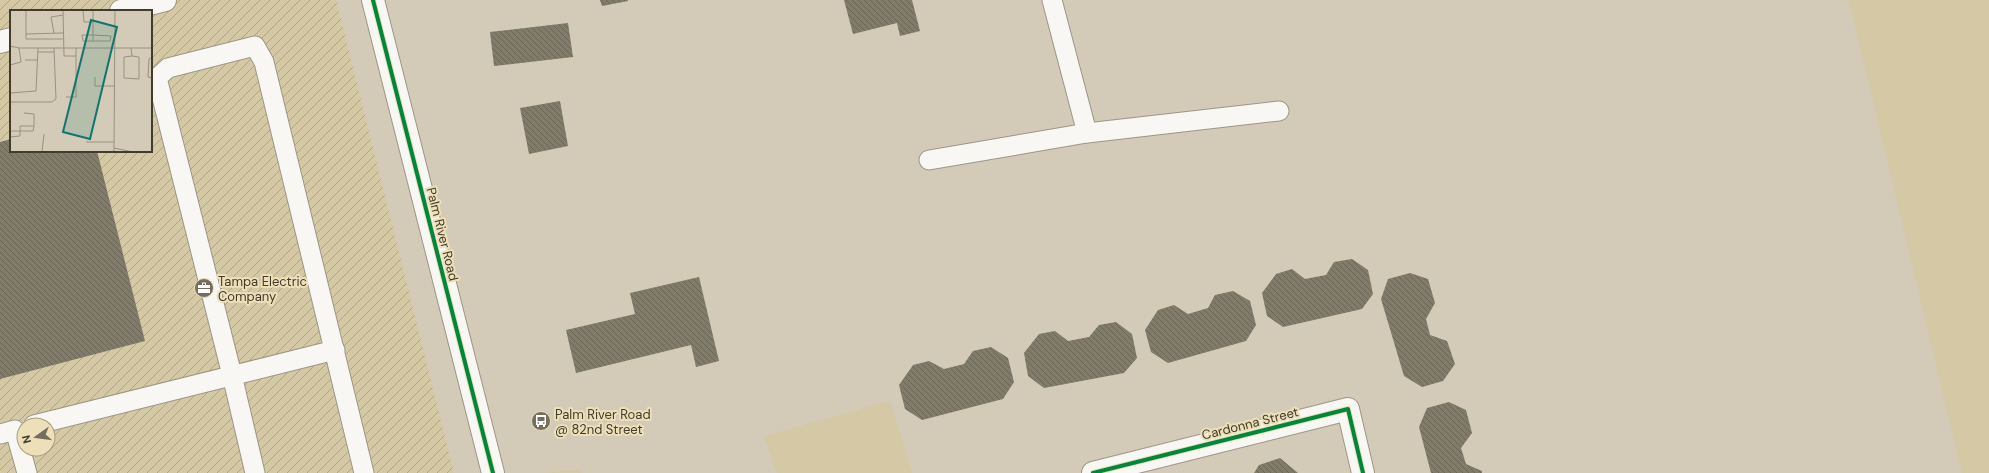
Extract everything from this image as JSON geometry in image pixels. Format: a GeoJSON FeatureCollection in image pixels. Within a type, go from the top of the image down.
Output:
{"type":"FeatureCollection","features":[{"type":"Feature","properties":{"kind":"street"},"geometry":{"type":"LineString","coordinates":[[126,10],[165,0]]}},
{"type":"Feature","properties":{"kind":"street","name":"Palm River Road"},"geometry":{"type":"LineString","coordinates":[[373,0],[493,473]]}},
{"type":"Feature","properties":{"kind":"street"},"geometry":{"type":"LineString","coordinates":[[0,42],[10,39]]}},
{"type":"Feature","properties":{"kind":"street","name":"Cardonna Street"},"geometry":{"type":"LineString","coordinates":[[1093,473],[1348,409],[1363,473]]}},
{"type":"Feature","properties":{"kind":"lane"},"geometry":{"type":"LineString","coordinates":[[1052,0],[1087,133]]}},
{"type":"Feature","properties":{"kind":"lane"},"geometry":{"type":"LineString","coordinates":[[255,473],[232,375],[157,78],[168,68],[255,46],[264,62],[364,473]]}},
{"type":"Feature","properties":{"kind":"lane"},"geometry":{"type":"LineString","coordinates":[[929,160],[1087,133],[1279,111]]}},
{"type":"Feature","properties":{"kind":"lane"},"geometry":{"type":"LineString","coordinates":[[56,419],[334,350]]}},
{"type":"Feature","properties":{"kind":"lane"},"geometry":{"type":"LineString","coordinates":[[13,430],[27,473]]}},
{"type":"Feature","properties":{"kind":"shaded area","name":"Tampa Electric Company"},"geometry":{"type":"Polygon","coordinates":[[[0,0],[336,0],[454,473],[0,473],[0,0]]]}},
{"type":"Feature","properties":{"kind":"shaded area"},"geometry":{"type":"Polygon","coordinates":[[[1849,0],[1989,0],[1989,473],[1962,473],[1849,0]]]}},
{"type":"Feature","properties":{"kind":"shaded area"},"geometry":{"type":"Polygon","coordinates":[[[890,401],[912,473],[777,473],[764,436],[890,401]]]}},
{"type":"Feature","properties":{"kind":"shaded area"},"geometry":{"type":"Polygon","coordinates":[[[581,470],[582,473],[540,473],[581,470]]]}},
{"type":"Feature","properties":{"kind":"building"},"geometry":{"type":"Polygon","coordinates":[[[600,0],[628,0],[628,1],[602,6],[600,0]]]}},
{"type":"Feature","properties":{"kind":"building"},"geometry":{"type":"Polygon","coordinates":[[[844,0],[912,0],[920,31],[900,36],[897,23],[853,34],[844,0]]]}},
{"type":"Feature","properties":{"kind":"building"},"geometry":{"type":"Polygon","coordinates":[[[568,23],[573,57],[494,66],[490,32],[568,23]]]}},
{"type":"Feature","properties":{"kind":"building"},"geometry":{"type":"Polygon","coordinates":[[[560,101],[568,146],[529,154],[520,108],[560,101]]]}},
{"type":"Feature","properties":{"kind":"building"},"geometry":{"type":"Polygon","coordinates":[[[10,139],[10,152],[97,152],[145,341],[0,379],[0,142],[10,139]]]}},
{"type":"Feature","properties":{"kind":"building"},"geometry":{"type":"Polygon","coordinates":[[[1352,259],[1368,270],[1373,294],[1362,309],[1283,327],[1267,316],[1262,293],[1276,274],[1292,269],[1305,279],[1326,275],[1334,262],[1352,259]]]}},
{"type":"Feature","properties":{"kind":"building"},"geometry":{"type":"Polygon","coordinates":[[[1410,273],[1428,279],[1435,303],[1426,319],[1430,335],[1447,341],[1455,364],[1443,381],[1422,387],[1404,376],[1381,299],[1388,279],[1410,273]]]}},
{"type":"Feature","properties":{"kind":"building"},"geometry":{"type":"Polygon","coordinates":[[[699,277],[719,361],[696,367],[691,345],[576,373],[566,330],[635,314],[630,293],[699,277]]]}},
{"type":"Feature","properties":{"kind":"building"},"geometry":{"type":"Polygon","coordinates":[[[1233,291],[1250,301],[1256,325],[1246,341],[1168,363],[1151,352],[1145,330],[1158,310],[1174,305],[1188,314],[1208,308],[1215,295],[1233,291]]]}},
{"type":"Feature","properties":{"kind":"building"},"geometry":{"type":"Polygon","coordinates":[[[1116,322],[1132,334],[1137,358],[1124,373],[1044,388],[1028,376],[1024,353],[1039,334],[1055,331],[1068,341],[1089,337],[1099,325],[1116,322]]]}},
{"type":"Feature","properties":{"kind":"building"},"geometry":{"type":"Polygon","coordinates":[[[991,347],[1008,358],[1014,382],[1003,399],[922,420],[905,409],[899,385],[913,365],[929,361],[944,369],[964,364],[973,351],[991,347]]]}},
{"type":"Feature","properties":{"kind":"building"},"geometry":{"type":"Polygon","coordinates":[[[1449,402],[1466,410],[1472,433],[1461,448],[1466,464],[1482,471],[1482,473],[1431,473],[1419,427],[1427,408],[1449,402]]]}},
{"type":"Feature","properties":{"kind":"building"},"geometry":{"type":"Polygon","coordinates":[[[1280,458],[1298,473],[1254,473],[1259,465],[1280,458]]]}},
{"type":"Feature","properties":{"kind":"cycle path"},"geometry":{"type":"LineString","coordinates":[[373,0],[493,473]]}},
{"type":"Feature","properties":{"kind":"cycle path"},"geometry":{"type":"LineString","coordinates":[[1093,473],[1348,409],[1363,473]]}},
{"type":"Feature","properties":{"kind":"place","name":"Tampa Electric Company"},"geometry":{"type":"Point","coordinates":[204,288]}},
{"type":"Feature","properties":{"kind":"place","name":"Palm River Road @ 82nd Street"},"geometry":{"type":"Point","coordinates":[541,421]}}]}
